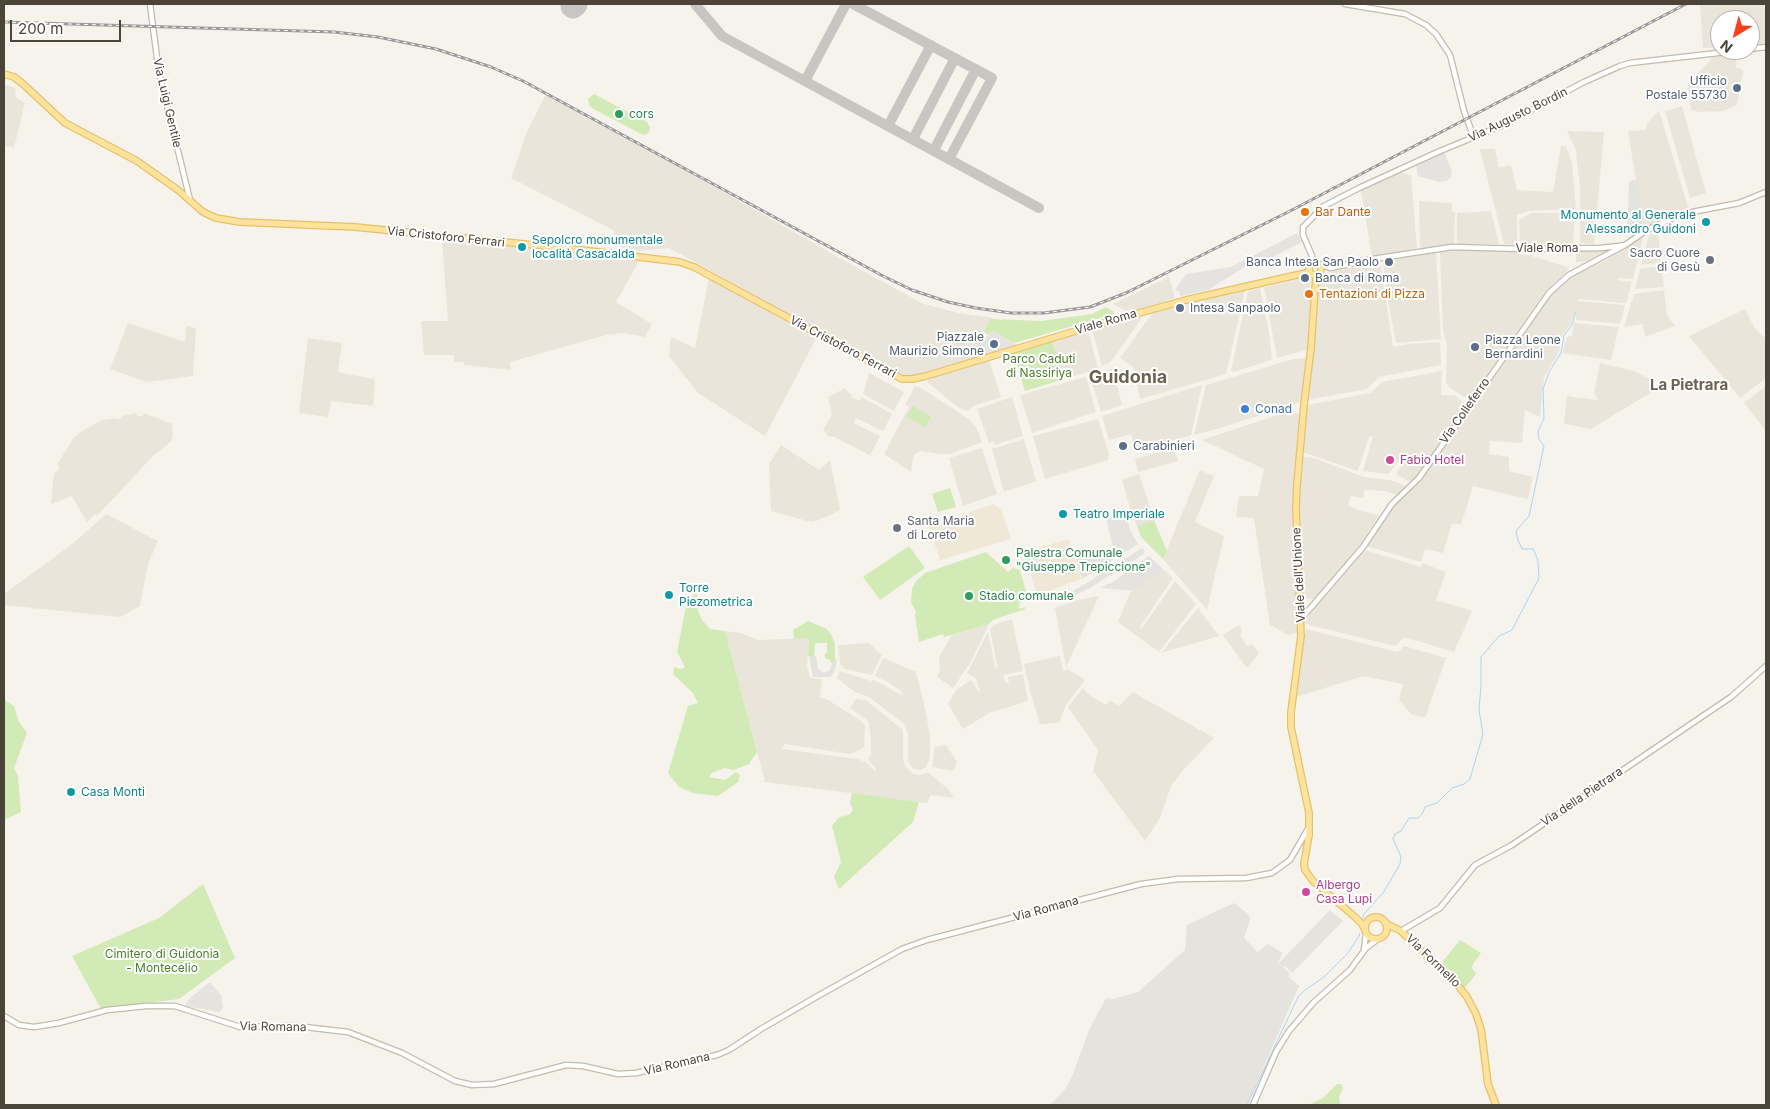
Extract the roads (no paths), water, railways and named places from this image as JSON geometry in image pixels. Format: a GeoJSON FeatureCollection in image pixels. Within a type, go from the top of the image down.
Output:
{"type":"FeatureCollection","features":[{"type":"Feature","properties":{"kind":"main road","name":"Via Cristoforo Ferrari"},"geometry":{"type":"LineString","coordinates":[[4,74],[23,84],[64,123],[140,162],[206,214],[226,220],[355,228],[574,249],[680,262],[694,267],[898,377],[905,379]]}},
{"type":"Feature","properties":{"kind":"main road"},"geometry":{"type":"LineString","coordinates":[[1316,262],[1321,271],[1316,275],[1310,272],[1310,266],[1316,262]]}},
{"type":"Feature","properties":{"kind":"main road","name":"Viale Roma"},"geometry":{"type":"LineString","coordinates":[[905,379],[926,376],[1186,300],[1310,272]]}},
{"type":"Feature","properties":{"kind":"main road","name":"Viale dell'Unione"},"geometry":{"type":"LineString","coordinates":[[1316,275],[1296,508],[1301,619],[1300,652],[1291,719],[1294,742],[1308,802],[1310,825],[1304,864],[1306,872],[1355,917]]}},
{"type":"Feature","properties":{"kind":"main road"},"geometry":{"type":"LineString","coordinates":[[1355,917],[1362,919],[1379,918],[1385,923],[1384,935]]}},
{"type":"Feature","properties":{"kind":"main road"},"geometry":{"type":"LineString","coordinates":[[1355,917],[1371,938],[1378,939],[1384,935],[1402,931]]}},
{"type":"Feature","properties":{"kind":"main road"},"geometry":{"type":"LineString","coordinates":[[1365,932],[1366,923],[1370,918]]}},
{"type":"Feature","properties":{"kind":"main road","name":"Via Formello"},"geometry":{"type":"LineString","coordinates":[[1385,923],[1402,931],[1459,987],[1470,1001],[1481,1029],[1488,1084],[1496,1105]]}},
{"type":"Feature","properties":{"kind":"street","name":"Via Luigi Gentile"},"geometry":{"type":"LineString","coordinates":[[150,4],[159,73],[190,200]]}},
{"type":"Feature","properties":{"kind":"street"},"geometry":{"type":"LineString","coordinates":[[1345,4],[1403,14],[1420,22],[1434,32],[1450,54],[1466,118],[1474,138]]}},
{"type":"Feature","properties":{"kind":"street","name":"Via Augusto Bordin"},"geometry":{"type":"LineString","coordinates":[[1316,262],[1303,234],[1303,227],[1321,208],[1334,200],[1431,155],[1474,138],[1584,82],[1620,66],[1710,54]]}},
{"type":"Feature","properties":{"kind":"street","name":"Viale Roma"},"geometry":{"type":"LineString","coordinates":[[1316,262],[1330,268],[1443,248],[1600,248],[1625,245],[1648,230],[1675,217],[1692,212],[1739,204],[1766,192]]}},
{"type":"Feature","properties":{"kind":"street","name":"Via Colleferro"},"geometry":{"type":"LineString","coordinates":[[1301,619],[1363,547],[1392,504],[1419,478],[1551,290],[1569,275],[1625,245]]}},
{"type":"Feature","properties":{"kind":"street","name":"Via della Pietrara"},"geometry":{"type":"LineString","coordinates":[[1402,931],[1440,908],[1469,870],[1476,864],[1512,844],[1719,706],[1744,688],[1766,666]]}},
{"type":"Feature","properties":{"kind":"street","name":"Via Romana"},"geometry":{"type":"LineString","coordinates":[[4,1016],[19,1025],[34,1027],[59,1023],[104,1011],[173,1005],[240,1027],[296,1026],[348,1032],[402,1053],[455,1081],[475,1086],[494,1084],[564,1065],[583,1066],[622,1074],[645,1071],[720,1054],[731,1049],[764,1027],[902,949],[927,940],[1141,884],[1178,879],[1251,877],[1272,873],[1285,865],[1293,856],[1310,825]]}},
{"type":"Feature","properties":{"kind":"street"},"geometry":{"type":"LineString","coordinates":[[1361,955],[1366,943],[1365,932]]}},
{"type":"Feature","properties":{"kind":"street"},"geometry":{"type":"LineString","coordinates":[[1252,1105],[1277,1049],[1289,1031],[1310,1006],[1348,972],[1370,944],[1378,939]]}},
{"type":"Feature","properties":{"kind":"waterway"},"geometry":{"type":"LineString","coordinates":[[1363,918],[1363,915],[1383,893],[1400,864],[1401,857],[1393,839],[1395,834],[1401,831],[1409,818],[1418,818],[1425,807],[1437,803],[1452,788],[1464,784],[1470,779],[1483,734],[1479,710],[1481,657],[1499,636],[1512,630],[1539,578],[1538,561],[1535,553],[1533,549],[1522,549],[1516,531],[1529,516],[1544,446],[1539,439],[1538,432],[1544,418],[1543,389],[1549,372],[1561,353],[1564,335],[1572,325],[1576,311]]}},
{"type":"Feature","properties":{"kind":"waterway"},"geometry":{"type":"LineString","coordinates":[[1247,1105],[1298,997],[1324,977],[1348,953],[1360,933]]}},
{"type":"Feature","properties":{"kind":"railway"},"geometry":{"type":"LineString","coordinates":[[4,22],[334,32],[378,37],[436,49],[491,67],[523,81],[912,290],[948,302],[976,308],[1011,313],[1044,313],[1090,307],[1126,293],[1294,209],[1686,4]]}},
{"type":"Feature","properties":{"kind":"place","name":"Ufficio Postale 55730"},"geometry":{"type":"Point","coordinates":[1737,88]}},
{"type":"Feature","properties":{"kind":"place","name":"cors"},"geometry":{"type":"Point","coordinates":[619,114]}},
{"type":"Feature","properties":{"kind":"place","name":"Bar Dante"},"geometry":{"type":"Point","coordinates":[1305,212]}},
{"type":"Feature","properties":{"kind":"place","name":"Monumento al Generale Alessandro Guidoni"},"geometry":{"type":"Point","coordinates":[1706,222]}},
{"type":"Feature","properties":{"kind":"place","name":"Sepolcro monumentale località Casacalda"},"geometry":{"type":"Point","coordinates":[522,247]}},
{"type":"Feature","properties":{"kind":"place","name":"Sacro Cuore di Gesù"},"geometry":{"type":"Point","coordinates":[1710,260]}},
{"type":"Feature","properties":{"kind":"place","name":"Banca Intesa San Paolo"},"geometry":{"type":"Point","coordinates":[1389,262]}},
{"type":"Feature","properties":{"kind":"place","name":"Banca di Roma"},"geometry":{"type":"Point","coordinates":[1305,278]}},
{"type":"Feature","properties":{"kind":"place","name":"Tentazioni di Pizza"},"geometry":{"type":"Point","coordinates":[1309,294]}},
{"type":"Feature","properties":{"kind":"place","name":"Intesa Sanpaolo"},"geometry":{"type":"Point","coordinates":[1180,308]}},
{"type":"Feature","properties":{"kind":"place","name":"Piazzale Maurizio Simone"},"geometry":{"type":"Point","coordinates":[994,344]}},
{"type":"Feature","properties":{"kind":"place","name":"Piazza Leone Bernardini"},"geometry":{"type":"Point","coordinates":[1475,347]}},
{"type":"Feature","properties":{"kind":"place","name":"Conad"},"geometry":{"type":"Point","coordinates":[1245,409]}},
{"type":"Feature","properties":{"kind":"place","name":"Carabinieri"},"geometry":{"type":"Point","coordinates":[1123,446]}},
{"type":"Feature","properties":{"kind":"place","name":"Fabio Hotel"},"geometry":{"type":"Point","coordinates":[1390,460]}},
{"type":"Feature","properties":{"kind":"place","name":"Teatro Imperiale"},"geometry":{"type":"Point","coordinates":[1063,514]}},
{"type":"Feature","properties":{"kind":"place","name":"Santa Maria di Loreto"},"geometry":{"type":"Point","coordinates":[897,528]}},
{"type":"Feature","properties":{"kind":"place","name":"Palestra Comunale \"Giuseppe Trepiccione\""},"geometry":{"type":"Point","coordinates":[1006,560]}},
{"type":"Feature","properties":{"kind":"place","name":"Torre Piezometrica"},"geometry":{"type":"Point","coordinates":[669,595]}},
{"type":"Feature","properties":{"kind":"place","name":"Stadio comunale"},"geometry":{"type":"Point","coordinates":[969,596]}},
{"type":"Feature","properties":{"kind":"place","name":"Casa Monti"},"geometry":{"type":"Point","coordinates":[71,792]}},
{"type":"Feature","properties":{"kind":"place","name":"Albergo Casa Lupi"},"geometry":{"type":"Point","coordinates":[1306,892]}},
{"type":"Feature","properties":{"kind":"district","name":"Guidonia"},"geometry":{"type":"Point","coordinates":[1128,378]}},
{"type":"Feature","properties":{"kind":"district","name":"La Pietrara"},"geometry":{"type":"Point","coordinates":[1689,385]}},
{"type":"Feature","properties":{"kind":"park label","name":"Parco Caduti di Nassiriya"},"geometry":{"type":"Point","coordinates":[1039,366]}},
{"type":"Feature","properties":{"kind":"park label","name":"Cimitero di Guidonia - Montecelio"},"geometry":{"type":"Point","coordinates":[162,961]}}]}
